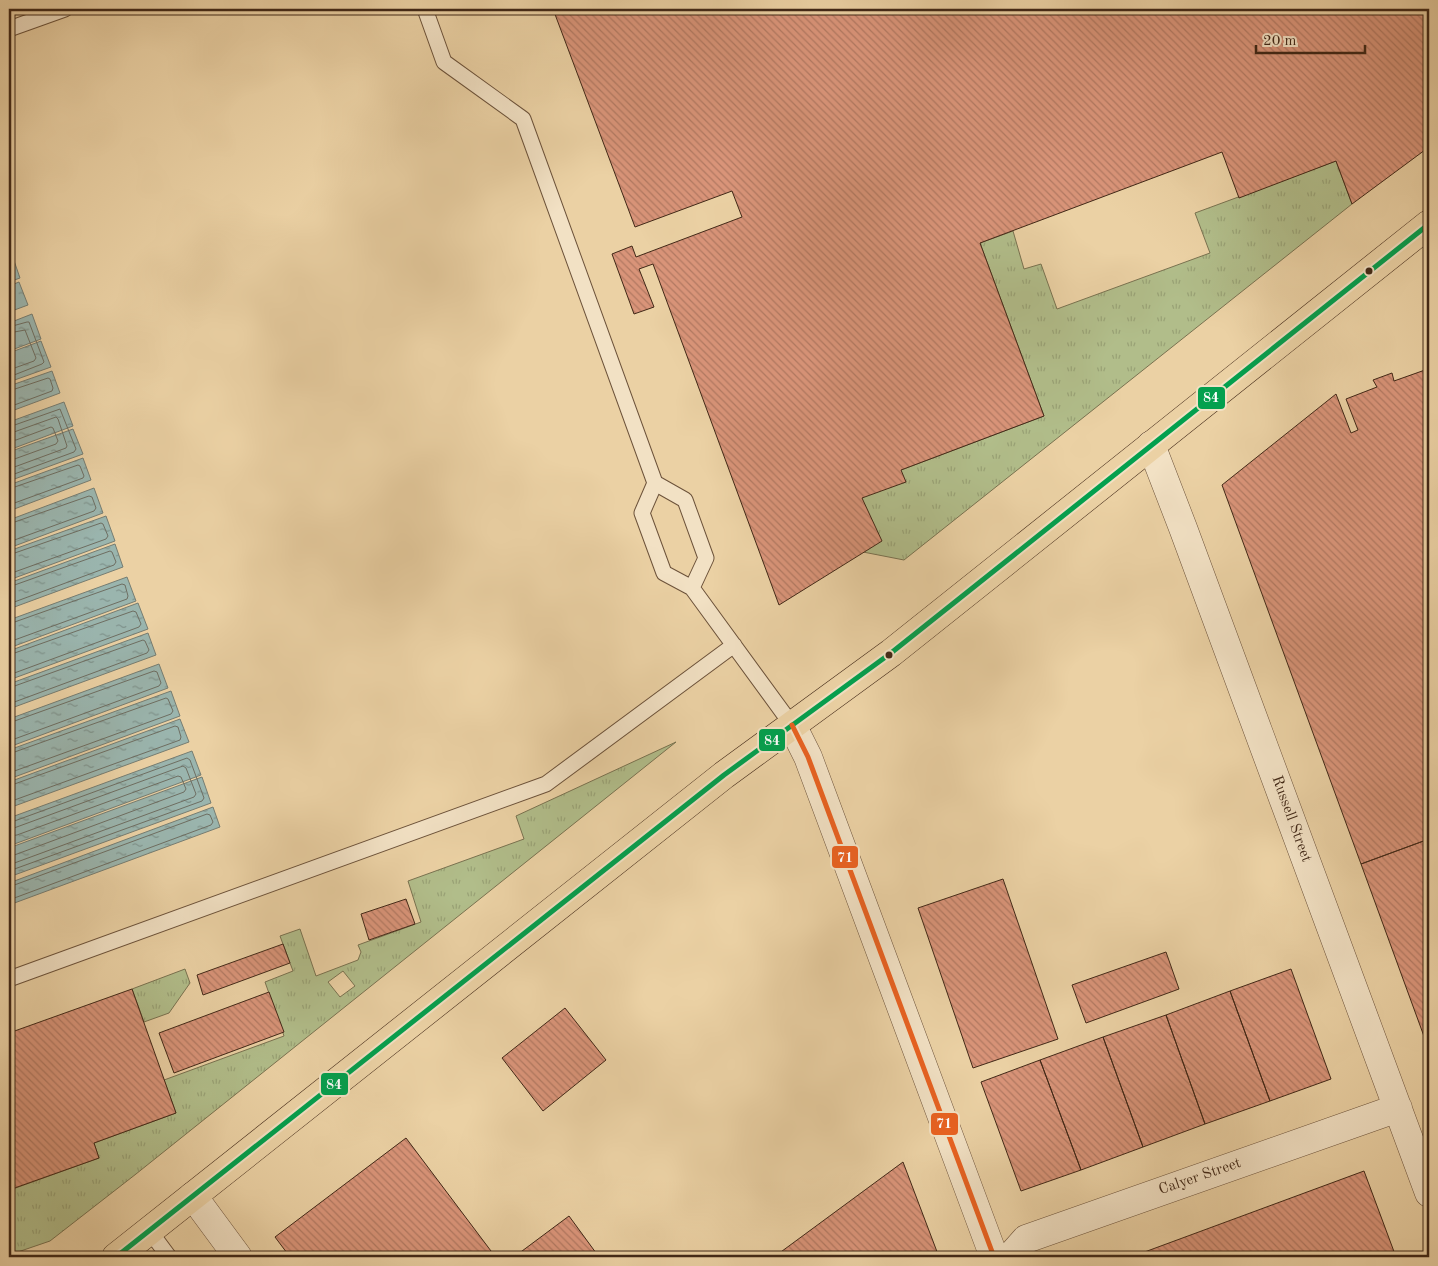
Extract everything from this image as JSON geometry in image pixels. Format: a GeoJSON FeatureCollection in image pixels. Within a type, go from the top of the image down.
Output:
{"type":"FeatureCollection","features":[{"type":"Feature","properties":{"kind":"main road"},"geometry":{"type":"LineString","coordinates":[[116,1257],[724,775],[884,658],[1429,224]]}},
{"type":"Feature","properties":{"kind":"street","name":"Russell Street"},"geometry":{"type":"LineString","coordinates":[[1151,445],[1429,1193]]}},
{"type":"Feature","properties":{"kind":"street"},"geometry":{"type":"LineString","coordinates":[[792,725],[808,757],[994,1257]]}},
{"type":"Feature","properties":{"kind":"street","name":"Calyer Street"},"geometry":{"type":"LineString","coordinates":[[1010,1257],[1026,1239],[1398,1108]]}},
{"type":"Feature","properties":{"kind":"street"},"geometry":{"type":"LineString","coordinates":[[193,1196],[238,1257]]}},
{"type":"Feature","properties":{"kind":"lane"},"geometry":{"type":"LineString","coordinates":[[9,29],[65,9]]}},
{"type":"Feature","properties":{"kind":"lane"},"geometry":{"type":"LineString","coordinates":[[425,9],[444,62],[523,119],[655,483],[685,500],[706,558],[692,588]]}},
{"type":"Feature","properties":{"kind":"lane"},"geometry":{"type":"LineString","coordinates":[[655,483],[642,513],[664,573],[692,588],[792,725]]}},
{"type":"Feature","properties":{"kind":"lane"},"geometry":{"type":"LineString","coordinates":[[9,978],[546,784],[734,645]]}},
{"type":"Feature","properties":{"kind":"lane"},"geometry":{"type":"LineString","coordinates":[[149,1230],[169,1257]]}},
{"type":"Feature","properties":{"kind":"green space"},"geometry":{"type":"Polygon","coordinates":[[[1336,161],[1352,204],[904,560],[863,552],[862,498],[901,470],[1044,416],[980,243],[1013,231],[1024,269],[1041,264],[1057,309],[1210,253],[1195,213],[1336,161]]]}},
{"type":"Feature","properties":{"kind":"green space"},"geometry":{"type":"Polygon","coordinates":[[[676,742],[50,1241],[9,1255],[9,1237],[11,1236],[10,1190],[99,1158],[94,1143],[176,1113],[164,1080],[284,1036],[265,982],[293,971],[280,936],[300,929],[316,976],[358,960],[361,952],[358,945],[421,922],[408,881],[524,839],[516,816],[676,742]],[[343,971],[328,982],[340,997],[355,986],[343,971]]]}},
{"type":"Feature","properties":{"kind":"green space"},"geometry":{"type":"Polygon","coordinates":[[[185,969],[190,983],[169,1013],[144,1022],[132,989],[185,969]]]}},
{"type":"Feature","properties":{"kind":"water"},"geometry":{"type":"Polygon","coordinates":[[[11,252],[20,278],[9,282],[9,253],[11,252]]]}},
{"type":"Feature","properties":{"kind":"water"},"geometry":{"type":"Polygon","coordinates":[[[19,282],[28,305],[9,312],[9,286],[19,282]]]}},
{"type":"Feature","properties":{"kind":"water"},"geometry":{"type":"Polygon","coordinates":[[[32,314],[41,339],[9,351],[9,323],[32,314]]]}},
{"type":"Feature","properties":{"kind":"water"},"geometry":{"type":"Polygon","coordinates":[[[41,341],[51,367],[9,382],[9,353],[41,341]]]}},
{"type":"Feature","properties":{"kind":"water"},"geometry":{"type":"Polygon","coordinates":[[[52,371],[60,393],[9,412],[9,386],[52,371]]]}},
{"type":"Feature","properties":{"kind":"water"},"geometry":{"type":"Polygon","coordinates":[[[64,402],[73,426],[9,450],[9,422],[64,402]]]}},
{"type":"Feature","properties":{"kind":"water"},"geometry":{"type":"Polygon","coordinates":[[[73,429],[83,454],[9,481],[9,452],[73,429]]]}},
{"type":"Feature","properties":{"kind":"water"},"geometry":{"type":"Polygon","coordinates":[[[83,458],[91,480],[9,511],[9,485],[83,458]]]}},
{"type":"Feature","properties":{"kind":"water"},"geometry":{"type":"Polygon","coordinates":[[[94,488],[103,513],[9,548],[9,520],[94,488]]]}},
{"type":"Feature","properties":{"kind":"water"},"geometry":{"type":"Polygon","coordinates":[[[106,516],[115,541],[9,580],[9,551],[106,516]]]}},
{"type":"Feature","properties":{"kind":"water"},"geometry":{"type":"Polygon","coordinates":[[[115,544],[123,567],[9,609],[9,583],[115,544]]]}},
{"type":"Feature","properties":{"kind":"water"},"geometry":{"type":"Polygon","coordinates":[[[127,577],[136,601],[9,648],[9,620],[127,577]]]}},
{"type":"Feature","properties":{"kind":"water"},"geometry":{"type":"Polygon","coordinates":[[[138,603],[148,629],[9,680],[9,651],[138,603]]]}},
{"type":"Feature","properties":{"kind":"water"},"geometry":{"type":"Polygon","coordinates":[[[148,633],[156,655],[9,709],[9,684],[148,633]]]}},
{"type":"Feature","properties":{"kind":"water"},"geometry":{"type":"Polygon","coordinates":[[[159,664],[168,688],[9,747],[9,719],[159,664]]]}},
{"type":"Feature","properties":{"kind":"water"},"geometry":{"type":"Polygon","coordinates":[[[171,691],[180,716],[9,779],[9,750],[171,691]]]}},
{"type":"Feature","properties":{"kind":"water"},"geometry":{"type":"Polygon","coordinates":[[[180,719],[189,742],[9,808],[9,782],[180,719]]]}},
{"type":"Feature","properties":{"kind":"water"},"geometry":{"type":"Polygon","coordinates":[[[192,751],[201,775],[9,846],[9,818],[192,751]]]}},
{"type":"Feature","properties":{"kind":"water"},"geometry":{"type":"Polygon","coordinates":[[[202,777],[211,803],[9,877],[9,848],[202,777]]]}},
{"type":"Feature","properties":{"kind":"water"},"geometry":{"type":"Polygon","coordinates":[[[213,807],[220,827],[9,905],[9,883],[213,807]]]}},
{"type":"Feature","properties":{"kind":"building"},"geometry":{"type":"Polygon","coordinates":[[[553,9],[1425,9],[1429,21],[1429,147],[1352,204],[1336,161],[1239,198],[1222,152],[980,243],[1044,416],[901,470],[906,482],[862,498],[882,541],[779,605],[653,264],[639,269],[654,307],[634,314],[612,254],[632,246],[636,257],[742,217],[732,191],[635,227],[553,9]]]}},
{"type":"Feature","properties":{"kind":"building"},"geometry":{"type":"Polygon","coordinates":[[[1425,370],[1429,383],[1429,839],[1361,864],[1222,485],[1336,394],[1351,433],[1358,430],[1346,399],[1377,387],[1373,380],[1392,373],[1394,381],[1425,370]]]}},
{"type":"Feature","properties":{"kind":"building"},"geometry":{"type":"Polygon","coordinates":[[[1429,839],[1429,1050],[1361,864],[1429,839]]]}},
{"type":"Feature","properties":{"kind":"building"},"geometry":{"type":"Polygon","coordinates":[[[1003,879],[1058,1039],[973,1068],[918,908],[1003,879]]]}},
{"type":"Feature","properties":{"kind":"building"},"geometry":{"type":"Polygon","coordinates":[[[406,899],[415,924],[369,940],[361,914],[406,899]]]}},
{"type":"Feature","properties":{"kind":"building"},"geometry":{"type":"Polygon","coordinates":[[[283,944],[290,963],[203,995],[197,975],[283,944]]]}},
{"type":"Feature","properties":{"kind":"building"},"geometry":{"type":"Polygon","coordinates":[[[1166,952],[1179,989],[1086,1023],[1072,985],[1166,952]]]}},
{"type":"Feature","properties":{"kind":"building"},"geometry":{"type":"Polygon","coordinates":[[[1291,969],[1331,1079],[1270,1101],[1230,991],[1291,969]]]}},
{"type":"Feature","properties":{"kind":"building"},"geometry":{"type":"Polygon","coordinates":[[[132,989],[176,1113],[94,1143],[99,1158],[9,1190],[9,1033],[132,989]]]}},
{"type":"Feature","properties":{"kind":"building"},"geometry":{"type":"Polygon","coordinates":[[[1230,991],[1270,1101],[1205,1124],[1166,1015],[1230,991]]]}},
{"type":"Feature","properties":{"kind":"building"},"geometry":{"type":"Polygon","coordinates":[[[269,992],[284,1032],[174,1073],[159,1033],[269,992]]]}},
{"type":"Feature","properties":{"kind":"building"},"geometry":{"type":"Polygon","coordinates":[[[565,1008],[606,1060],[543,1111],[502,1058],[565,1008]]]}},
{"type":"Feature","properties":{"kind":"building"},"geometry":{"type":"Polygon","coordinates":[[[1166,1015],[1205,1124],[1143,1147],[1103,1037],[1166,1015]]]}},
{"type":"Feature","properties":{"kind":"building"},"geometry":{"type":"Polygon","coordinates":[[[1103,1037],[1143,1147],[1081,1170],[1040,1060],[1103,1037]]]}},
{"type":"Feature","properties":{"kind":"building"},"geometry":{"type":"Polygon","coordinates":[[[1040,1060],[1081,1170],[1021,1191],[981,1082],[1040,1060]]]}},
{"type":"Feature","properties":{"kind":"building"},"geometry":{"type":"Polygon","coordinates":[[[406,1138],[491,1251],[482,1257],[290,1257],[275,1237],[406,1138]]]}},
{"type":"Feature","properties":{"kind":"building"},"geometry":{"type":"Polygon","coordinates":[[[903,1162],[939,1257],[774,1257],[903,1162]]]}},
{"type":"Feature","properties":{"kind":"building"},"geometry":{"type":"Polygon","coordinates":[[[1364,1171],[1396,1257],[1131,1257],[1364,1171]]]}},
{"type":"Feature","properties":{"kind":"building"},"geometry":{"type":"Polygon","coordinates":[[[569,1216],[599,1257],[514,1257],[569,1216]]]}},
{"type":"Feature","properties":{"kind":"transit line","name":"84"},"geometry":{"type":"LineString","coordinates":[[116,1257],[724,775],[891,653],[1429,224]]}},
{"type":"Feature","properties":{"kind":"transit line","name":"71"},"geometry":{"type":"LineString","coordinates":[[792,725],[808,757],[994,1257]]}}]}
